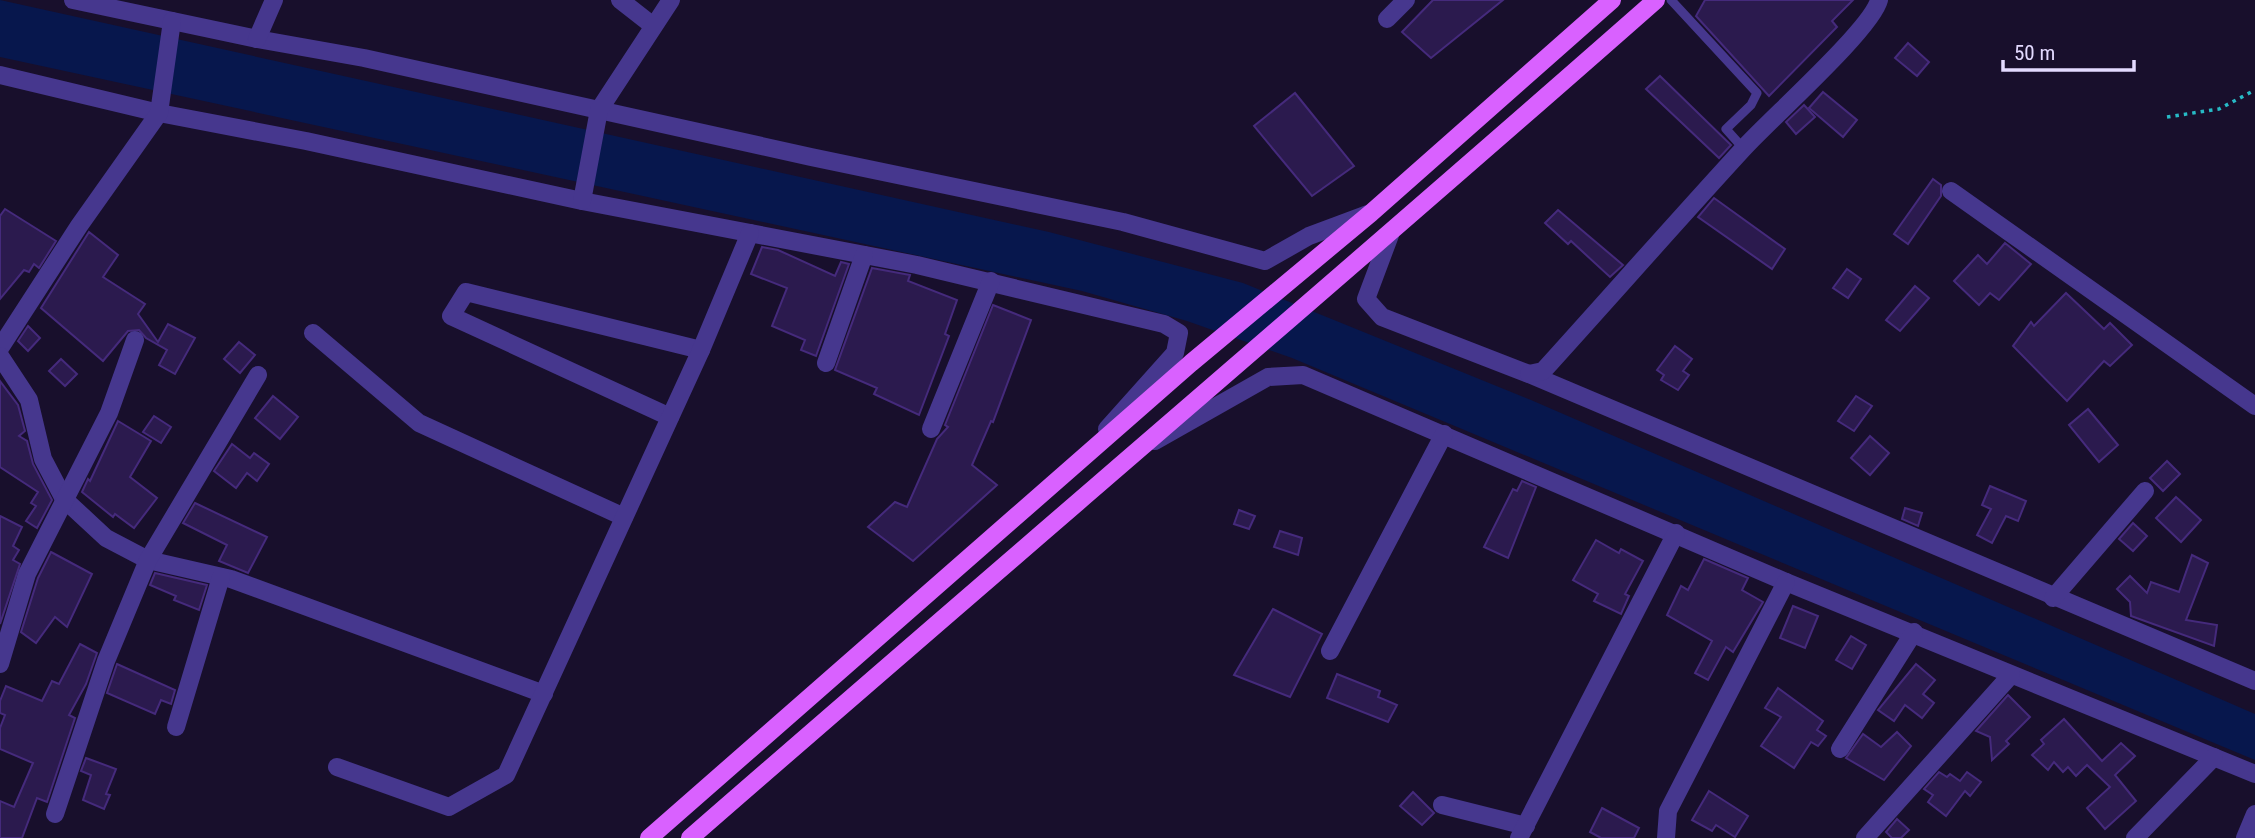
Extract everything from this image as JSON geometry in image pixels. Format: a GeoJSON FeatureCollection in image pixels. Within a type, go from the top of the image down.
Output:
{"type":"FeatureCollection","features":[{"type":"Feature","properties":{"kind":"main road"},"geometry":{"type":"LineString","coordinates":[[649,838],[1191,363],[1371,213],[1612,0]]}},
{"type":"Feature","properties":{"kind":"main road"},"geometry":{"type":"LineString","coordinates":[[690,838],[1131,454],[1390,235],[1656,0]]}},
{"type":"Feature","properties":{"kind":"street"},"geometry":{"type":"LineString","coordinates":[[73,0],[257,39],[364,58],[1123,222],[1265,261],[1309,236],[1371,213]]}},
{"type":"Feature","properties":{"kind":"street"},"geometry":{"type":"LineString","coordinates":[[257,39],[274,0]]}},
{"type":"Feature","properties":{"kind":"street"},"geometry":{"type":"LineString","coordinates":[[620,0],[652,25]]}},
{"type":"Feature","properties":{"kind":"street"},"geometry":{"type":"LineString","coordinates":[[582,201],[599,110],[652,25],[671,0]]}},
{"type":"Feature","properties":{"kind":"street"},"geometry":{"type":"LineString","coordinates":[[1387,19],[1406,0]]}},
{"type":"Feature","properties":{"kind":"street"},"geometry":{"type":"LineString","coordinates":[[1529,374],[1543,371],[1743,148],[1859,30],[1875,11],[1879,0]]}},
{"type":"Feature","properties":{"kind":"street"},"geometry":{"type":"LineString","coordinates":[[0,348],[79,226],[159,113],[172,21]]}},
{"type":"Feature","properties":{"kind":"street"},"geometry":{"type":"LineString","coordinates":[[0,75],[159,113],[306,141],[582,201],[991,281],[1164,324],[1179,333],[1175,353],[1065,476]]}},
{"type":"Feature","properties":{"kind":"street"},"geometry":{"type":"LineString","coordinates":[[1951,191],[2255,406]]}},
{"type":"Feature","properties":{"kind":"street"},"geometry":{"type":"LineString","coordinates":[[337,767],[449,807],[506,775],[701,350],[750,233]]}},
{"type":"Feature","properties":{"kind":"street"},"geometry":{"type":"LineString","coordinates":[[1390,235],[1366,299],[1382,317],[1529,374],[2053,598],[2255,681]]}},
{"type":"Feature","properties":{"kind":"street"},"geometry":{"type":"LineString","coordinates":[[826,363],[864,255]]}},
{"type":"Feature","properties":{"kind":"street"},"geometry":{"type":"LineString","coordinates":[[931,429],[991,281]]}},
{"type":"Feature","properties":{"kind":"street"},"geometry":{"type":"LineString","coordinates":[[670,416],[451,316],[466,292],[701,350]]}},
{"type":"Feature","properties":{"kind":"street"},"geometry":{"type":"LineString","coordinates":[[313,332],[419,423],[624,517]]}},
{"type":"Feature","properties":{"kind":"street"},"geometry":{"type":"LineString","coordinates":[[0,664],[27,574],[109,414],[135,340]]}},
{"type":"Feature","properties":{"kind":"street"},"geometry":{"type":"LineString","coordinates":[[0,356],[29,400],[43,459],[64,499],[106,538],[148,560],[221,577],[544,694]]}},
{"type":"Feature","properties":{"kind":"street"},"geometry":{"type":"LineString","coordinates":[[55,814],[106,661],[148,560],[258,375]]}},
{"type":"Feature","properties":{"kind":"street"},"geometry":{"type":"LineString","coordinates":[[1131,454],[1268,377],[1303,375],[1786,582],[1914,632],[2255,774]]}},
{"type":"Feature","properties":{"kind":"street"},"geometry":{"type":"LineString","coordinates":[[1330,651],[1444,434]]}},
{"type":"Feature","properties":{"kind":"street"},"geometry":{"type":"LineString","coordinates":[[2053,598],[2145,491]]}},
{"type":"Feature","properties":{"kind":"street"},"geometry":{"type":"LineString","coordinates":[[1442,804],[1522,832],[1676,533]]}},
{"type":"Feature","properties":{"kind":"street"},"geometry":{"type":"LineString","coordinates":[[176,727],[221,577]]}},
{"type":"Feature","properties":{"kind":"street"},"geometry":{"type":"LineString","coordinates":[[1666,838],[1668,811],[1786,582]]}},
{"type":"Feature","properties":{"kind":"street"},"geometry":{"type":"LineString","coordinates":[[1840,749],[1914,632]]}},
{"type":"Feature","properties":{"kind":"street"},"geometry":{"type":"LineString","coordinates":[[1866,838],[2011,674]]}},
{"type":"Feature","properties":{"kind":"street"},"geometry":{"type":"LineString","coordinates":[[2135,838],[2214,757]]}},
{"type":"Feature","properties":{"kind":"street"},"geometry":{"type":"LineString","coordinates":[[2245,838],[2255,814]]}},
{"type":"Feature","properties":{"kind":"lane"},"geometry":{"type":"LineString","coordinates":[[1671,0],[1757,93],[1753,103],[1726,129],[1743,148]]}},
{"type":"Feature","properties":{"kind":"path"},"geometry":{"type":"LineString","coordinates":[[2167,117],[2219,109],[2255,90]]}},
{"type":"Feature","properties":{"kind":"shaded area"},"geometry":{"type":"Polygon","coordinates":[[[0,0],[1049,232],[1243,283],[1531,400],[2255,714],[2255,760],[1292,358],[1187,321],[1082,291],[0,57],[0,0]]]}},
{"type":"Feature","properties":{"kind":"building"},"geometry":{"type":"Polygon","coordinates":[[[1433,0],[1503,0],[1431,58],[1402,32],[1433,0]]]}},
{"type":"Feature","properties":{"kind":"building"},"geometry":{"type":"Polygon","coordinates":[[[1705,0],[1853,0],[1832,21],[1837,27],[1769,96],[1696,16],[1705,0]]]}},
{"type":"Feature","properties":{"kind":"building"},"geometry":{"type":"Polygon","coordinates":[[[1908,43],[1929,62],[1917,76],[1895,58],[1908,43]]]}},
{"type":"Feature","properties":{"kind":"building"},"geometry":{"type":"Polygon","coordinates":[[[1660,76],[1731,145],[1719,158],[1646,89],[1660,76]]]}},
{"type":"Feature","properties":{"kind":"building"},"geometry":{"type":"Polygon","coordinates":[[[1823,92],[1857,120],[1843,137],[1809,108],[1823,92]]]}},
{"type":"Feature","properties":{"kind":"building"},"geometry":{"type":"Polygon","coordinates":[[[1295,93],[1354,166],[1312,196],[1254,126],[1295,93]]]}},
{"type":"Feature","properties":{"kind":"building"},"geometry":{"type":"Polygon","coordinates":[[[1804,105],[1815,117],[1796,134],[1786,122],[1804,105]]]}},
{"type":"Feature","properties":{"kind":"building"},"geometry":{"type":"Polygon","coordinates":[[[1933,179],[1941,185],[1941,196],[1908,244],[1894,234],[1933,179]]]}},
{"type":"Feature","properties":{"kind":"building"},"geometry":{"type":"Polygon","coordinates":[[[1714,198],[1785,249],[1772,269],[1698,217],[1714,198]]]}},
{"type":"Feature","properties":{"kind":"building"},"geometry":{"type":"Polygon","coordinates":[[[5,209],[56,241],[39,268],[34,264],[29,272],[24,270],[0,299],[0,216],[5,209]]]}},
{"type":"Feature","properties":{"kind":"building"},"geometry":{"type":"Polygon","coordinates":[[[1558,210],[1623,265],[1610,277],[1571,241],[1568,244],[1545,223],[1558,210]]]}},
{"type":"Feature","properties":{"kind":"building"},"geometry":{"type":"Polygon","coordinates":[[[89,232],[118,255],[103,277],[145,304],[138,314],[158,342],[168,324],[195,338],[175,374],[159,365],[167,350],[146,338],[139,330],[128,331],[103,361],[41,308],[89,232]]]}},
{"type":"Feature","properties":{"kind":"building"},"geometry":{"type":"Polygon","coordinates":[[[2005,243],[2031,264],[1999,300],[1990,293],[1979,305],[1954,281],[1978,255],[1987,264],[2005,243]]]}},
{"type":"Feature","properties":{"kind":"building"},"geometry":{"type":"Polygon","coordinates":[[[762,247],[778,250],[835,276],[841,262],[849,264],[816,356],[801,350],[805,340],[772,326],[787,288],[751,274],[762,247]]]}},
{"type":"Feature","properties":{"kind":"building"},"geometry":{"type":"Polygon","coordinates":[[[872,268],[910,275],[908,281],[957,300],[945,334],[949,336],[919,415],[874,394],[877,388],[835,370],[872,268]]]}},
{"type":"Feature","properties":{"kind":"building"},"geometry":{"type":"Polygon","coordinates":[[[1847,269],[1861,279],[1848,298],[1833,288],[1847,269]]]}},
{"type":"Feature","properties":{"kind":"building"},"geometry":{"type":"Polygon","coordinates":[[[1915,286],[1929,298],[1900,331],[1886,320],[1915,286]]]}},
{"type":"Feature","properties":{"kind":"building"},"geometry":{"type":"Polygon","coordinates":[[[2066,293],[2104,329],[2110,323],[2132,345],[2110,366],[2104,361],[2067,401],[2013,346],[2031,322],[2034,326],[2066,293]]]}},
{"type":"Feature","properties":{"kind":"building"},"geometry":{"type":"Polygon","coordinates":[[[993,305],[1031,320],[993,422],[991,421],[972,465],[997,485],[913,561],[868,527],[895,502],[907,507],[937,439],[948,427],[945,425],[993,305]]]}},
{"type":"Feature","properties":{"kind":"building"},"geometry":{"type":"Polygon","coordinates":[[[28,326],[40,338],[28,351],[18,341],[28,326]]]}},
{"type":"Feature","properties":{"kind":"building"},"geometry":{"type":"Polygon","coordinates":[[[239,342],[255,355],[240,373],[224,359],[239,342]]]}},
{"type":"Feature","properties":{"kind":"building"},"geometry":{"type":"Polygon","coordinates":[[[1675,346],[1692,359],[1683,371],[1689,375],[1678,390],[1661,380],[1664,375],[1657,370],[1675,346]]]}},
{"type":"Feature","properties":{"kind":"building"},"geometry":{"type":"Polygon","coordinates":[[[61,359],[77,374],[65,386],[49,371],[61,359]]]}},
{"type":"Feature","properties":{"kind":"building"},"geometry":{"type":"Polygon","coordinates":[[[0,381],[18,405],[25,431],[19,436],[27,441],[33,464],[52,500],[37,528],[26,521],[36,506],[31,503],[38,492],[0,467],[0,381]]]}},
{"type":"Feature","properties":{"kind":"building"},"geometry":{"type":"Polygon","coordinates":[[[273,396],[298,417],[280,439],[255,418],[273,396]]]}},
{"type":"Feature","properties":{"kind":"building"},"geometry":{"type":"Polygon","coordinates":[[[1856,396],[1872,406],[1854,431],[1838,421],[1856,396]]]}},
{"type":"Feature","properties":{"kind":"building"},"geometry":{"type":"Polygon","coordinates":[[[2088,409],[2118,445],[2099,462],[2069,425],[2088,409]]]}},
{"type":"Feature","properties":{"kind":"building"},"geometry":{"type":"Polygon","coordinates":[[[154,416],[171,427],[161,443],[143,432],[154,416]]]}},
{"type":"Feature","properties":{"kind":"building"},"geometry":{"type":"Polygon","coordinates":[[[118,421],[151,441],[130,477],[157,498],[134,528],[115,514],[113,517],[82,492],[88,479],[90,481],[118,421]]]}},
{"type":"Feature","properties":{"kind":"building"},"geometry":{"type":"Polygon","coordinates":[[[1870,436],[1889,453],[1870,475],[1851,458],[1870,436]]]}},
{"type":"Feature","properties":{"kind":"building"},"geometry":{"type":"Polygon","coordinates":[[[232,444],[250,458],[254,453],[269,464],[257,481],[247,473],[236,488],[214,471],[232,444]]]}},
{"type":"Feature","properties":{"kind":"building"},"geometry":{"type":"Polygon","coordinates":[[[2167,461],[2180,474],[2163,491],[2150,478],[2167,461]]]}},
{"type":"Feature","properties":{"kind":"building"},"geometry":{"type":"Polygon","coordinates":[[[1522,481],[1536,487],[1508,558],[1484,547],[1513,489],[1517,491],[1522,481]]]}},
{"type":"Feature","properties":{"kind":"building"},"geometry":{"type":"Polygon","coordinates":[[[1990,486],[2026,501],[2018,521],[2006,516],[1992,543],[1977,535],[1991,509],[1982,505],[1990,486]]]}},
{"type":"Feature","properties":{"kind":"building"},"geometry":{"type":"Polygon","coordinates":[[[2176,497],[2201,520],[2181,542],[2156,518],[2176,497]]]}},
{"type":"Feature","properties":{"kind":"building"},"geometry":{"type":"Polygon","coordinates":[[[195,503],[267,537],[248,573],[219,561],[227,545],[183,523],[195,503]]]}},
{"type":"Feature","properties":{"kind":"building"},"geometry":{"type":"Polygon","coordinates":[[[1905,508],[1922,513],[1918,526],[1902,519],[1905,508]]]}},
{"type":"Feature","properties":{"kind":"building"},"geometry":{"type":"Polygon","coordinates":[[[1239,510],[1255,516],[1249,529],[1234,524],[1239,510]]]}},
{"type":"Feature","properties":{"kind":"building"},"geometry":{"type":"Polygon","coordinates":[[[0,516],[22,527],[13,546],[19,550],[13,560],[20,564],[0,624],[0,516]]]}},
{"type":"Feature","properties":{"kind":"building"},"geometry":{"type":"Polygon","coordinates":[[[2133,523],[2147,536],[2133,551],[2119,539],[2133,523]]]}},
{"type":"Feature","properties":{"kind":"building"},"geometry":{"type":"Polygon","coordinates":[[[1280,531],[1302,538],[1298,555],[1274,547],[1280,531]]]}},
{"type":"Feature","properties":{"kind":"building"},"geometry":{"type":"Polygon","coordinates":[[[1596,540],[1619,553],[1621,549],[1643,561],[1625,594],[1629,596],[1621,614],[1594,601],[1598,594],[1573,580],[1596,540]]]}},
{"type":"Feature","properties":{"kind":"building"},"geometry":{"type":"Polygon","coordinates":[[[51,552],[92,574],[67,627],[55,617],[36,643],[21,632],[38,578],[51,552]]]}},
{"type":"Feature","properties":{"kind":"building"},"geometry":{"type":"Polygon","coordinates":[[[2192,555],[2208,563],[2186,620],[2217,625],[2214,646],[2131,616],[2130,602],[2117,589],[2130,576],[2147,593],[2151,582],[2179,592],[2192,555]]]}},
{"type":"Feature","properties":{"kind":"building"},"geometry":{"type":"Polygon","coordinates":[[[1704,559],[1748,578],[1742,590],[1763,602],[1733,652],[1726,647],[1708,680],[1695,673],[1712,641],[1667,615],[1681,586],[1688,590],[1704,559]]]}},
{"type":"Feature","properties":{"kind":"building"},"geometry":{"type":"Polygon","coordinates":[[[155,573],[207,585],[199,610],[174,600],[176,596],[150,585],[155,573]]]}},
{"type":"Feature","properties":{"kind":"building"},"geometry":{"type":"Polygon","coordinates":[[[1793,606],[1818,616],[1805,648],[1780,638],[1793,606]]]}},
{"type":"Feature","properties":{"kind":"building"},"geometry":{"type":"Polygon","coordinates":[[[1273,609],[1322,634],[1290,697],[1234,675],[1273,609]]]}},
{"type":"Feature","properties":{"kind":"building"},"geometry":{"type":"Polygon","coordinates":[[[1851,636],[1866,645],[1852,669],[1836,660],[1851,636]]]}},
{"type":"Feature","properties":{"kind":"building"},"geometry":{"type":"Polygon","coordinates":[[[80,644],[97,653],[86,684],[69,715],[75,718],[47,802],[37,798],[22,838],[0,838],[0,801],[14,807],[33,763],[0,749],[0,728],[5,715],[0,713],[0,701],[6,686],[42,701],[52,681],[59,684],[80,644]]]}},
{"type":"Feature","properties":{"kind":"building"},"geometry":{"type":"Polygon","coordinates":[[[117,664],[175,690],[171,704],[161,700],[155,714],[107,693],[117,664]]]}},
{"type":"Feature","properties":{"kind":"building"},"geometry":{"type":"Polygon","coordinates":[[[1916,664],[1935,680],[1923,694],[1934,703],[1922,718],[1905,705],[1894,721],[1878,710],[1916,664]]]}},
{"type":"Feature","properties":{"kind":"building"},"geometry":{"type":"Polygon","coordinates":[[[1337,674],[1380,691],[1378,697],[1397,705],[1388,722],[1327,698],[1337,674]]]}},
{"type":"Feature","properties":{"kind":"building"},"geometry":{"type":"Polygon","coordinates":[[[1778,688],[1823,721],[1817,730],[1826,736],[1818,746],[1811,742],[1794,768],[1761,746],[1781,717],[1765,708],[1778,688]]]}},
{"type":"Feature","properties":{"kind":"building"},"geometry":{"type":"Polygon","coordinates":[[[2008,695],[2030,717],[2006,741],[2009,744],[1992,760],[1990,737],[1976,731],[2008,695]]]}},
{"type":"Feature","properties":{"kind":"building"},"geometry":{"type":"Polygon","coordinates":[[[2064,719],[2102,761],[2121,743],[2135,756],[2115,775],[2136,801],[2105,829],[2087,808],[2110,787],[2087,765],[2076,776],[2068,767],[2063,772],[2054,762],[2048,770],[2032,755],[2044,744],[2041,740],[2064,719]]]}},
{"type":"Feature","properties":{"kind":"building"},"geometry":{"type":"Polygon","coordinates":[[[1897,732],[1911,746],[1884,780],[1846,758],[1863,734],[1881,747],[1897,732]]]}},
{"type":"Feature","properties":{"kind":"building"},"geometry":{"type":"Polygon","coordinates":[[[86,758],[116,769],[106,794],[110,795],[104,809],[83,800],[91,775],[81,771],[86,758]]]}},
{"type":"Feature","properties":{"kind":"building"},"geometry":{"type":"Polygon","coordinates":[[[1939,772],[1947,777],[1950,774],[1960,781],[1967,772],[1981,782],[1970,796],[1965,791],[1946,816],[1928,802],[1933,795],[1924,789],[1939,772]]]}},
{"type":"Feature","properties":{"kind":"building"},"geometry":{"type":"Polygon","coordinates":[[[1709,791],[1748,816],[1735,837],[1716,825],[1712,831],[1692,820],[1709,791]]]}},
{"type":"Feature","properties":{"kind":"building"},"geometry":{"type":"Polygon","coordinates":[[[1413,792],[1434,813],[1422,825],[1400,806],[1413,792]]]}},
{"type":"Feature","properties":{"kind":"building"},"geometry":{"type":"Polygon","coordinates":[[[1602,808],[1639,828],[1634,838],[1601,838],[1590,832],[1602,808]]]}},
{"type":"Feature","properties":{"kind":"building"},"geometry":{"type":"Polygon","coordinates":[[[1897,819],[1909,830],[1901,838],[1892,838],[1886,832],[1897,819]]]}}]}
